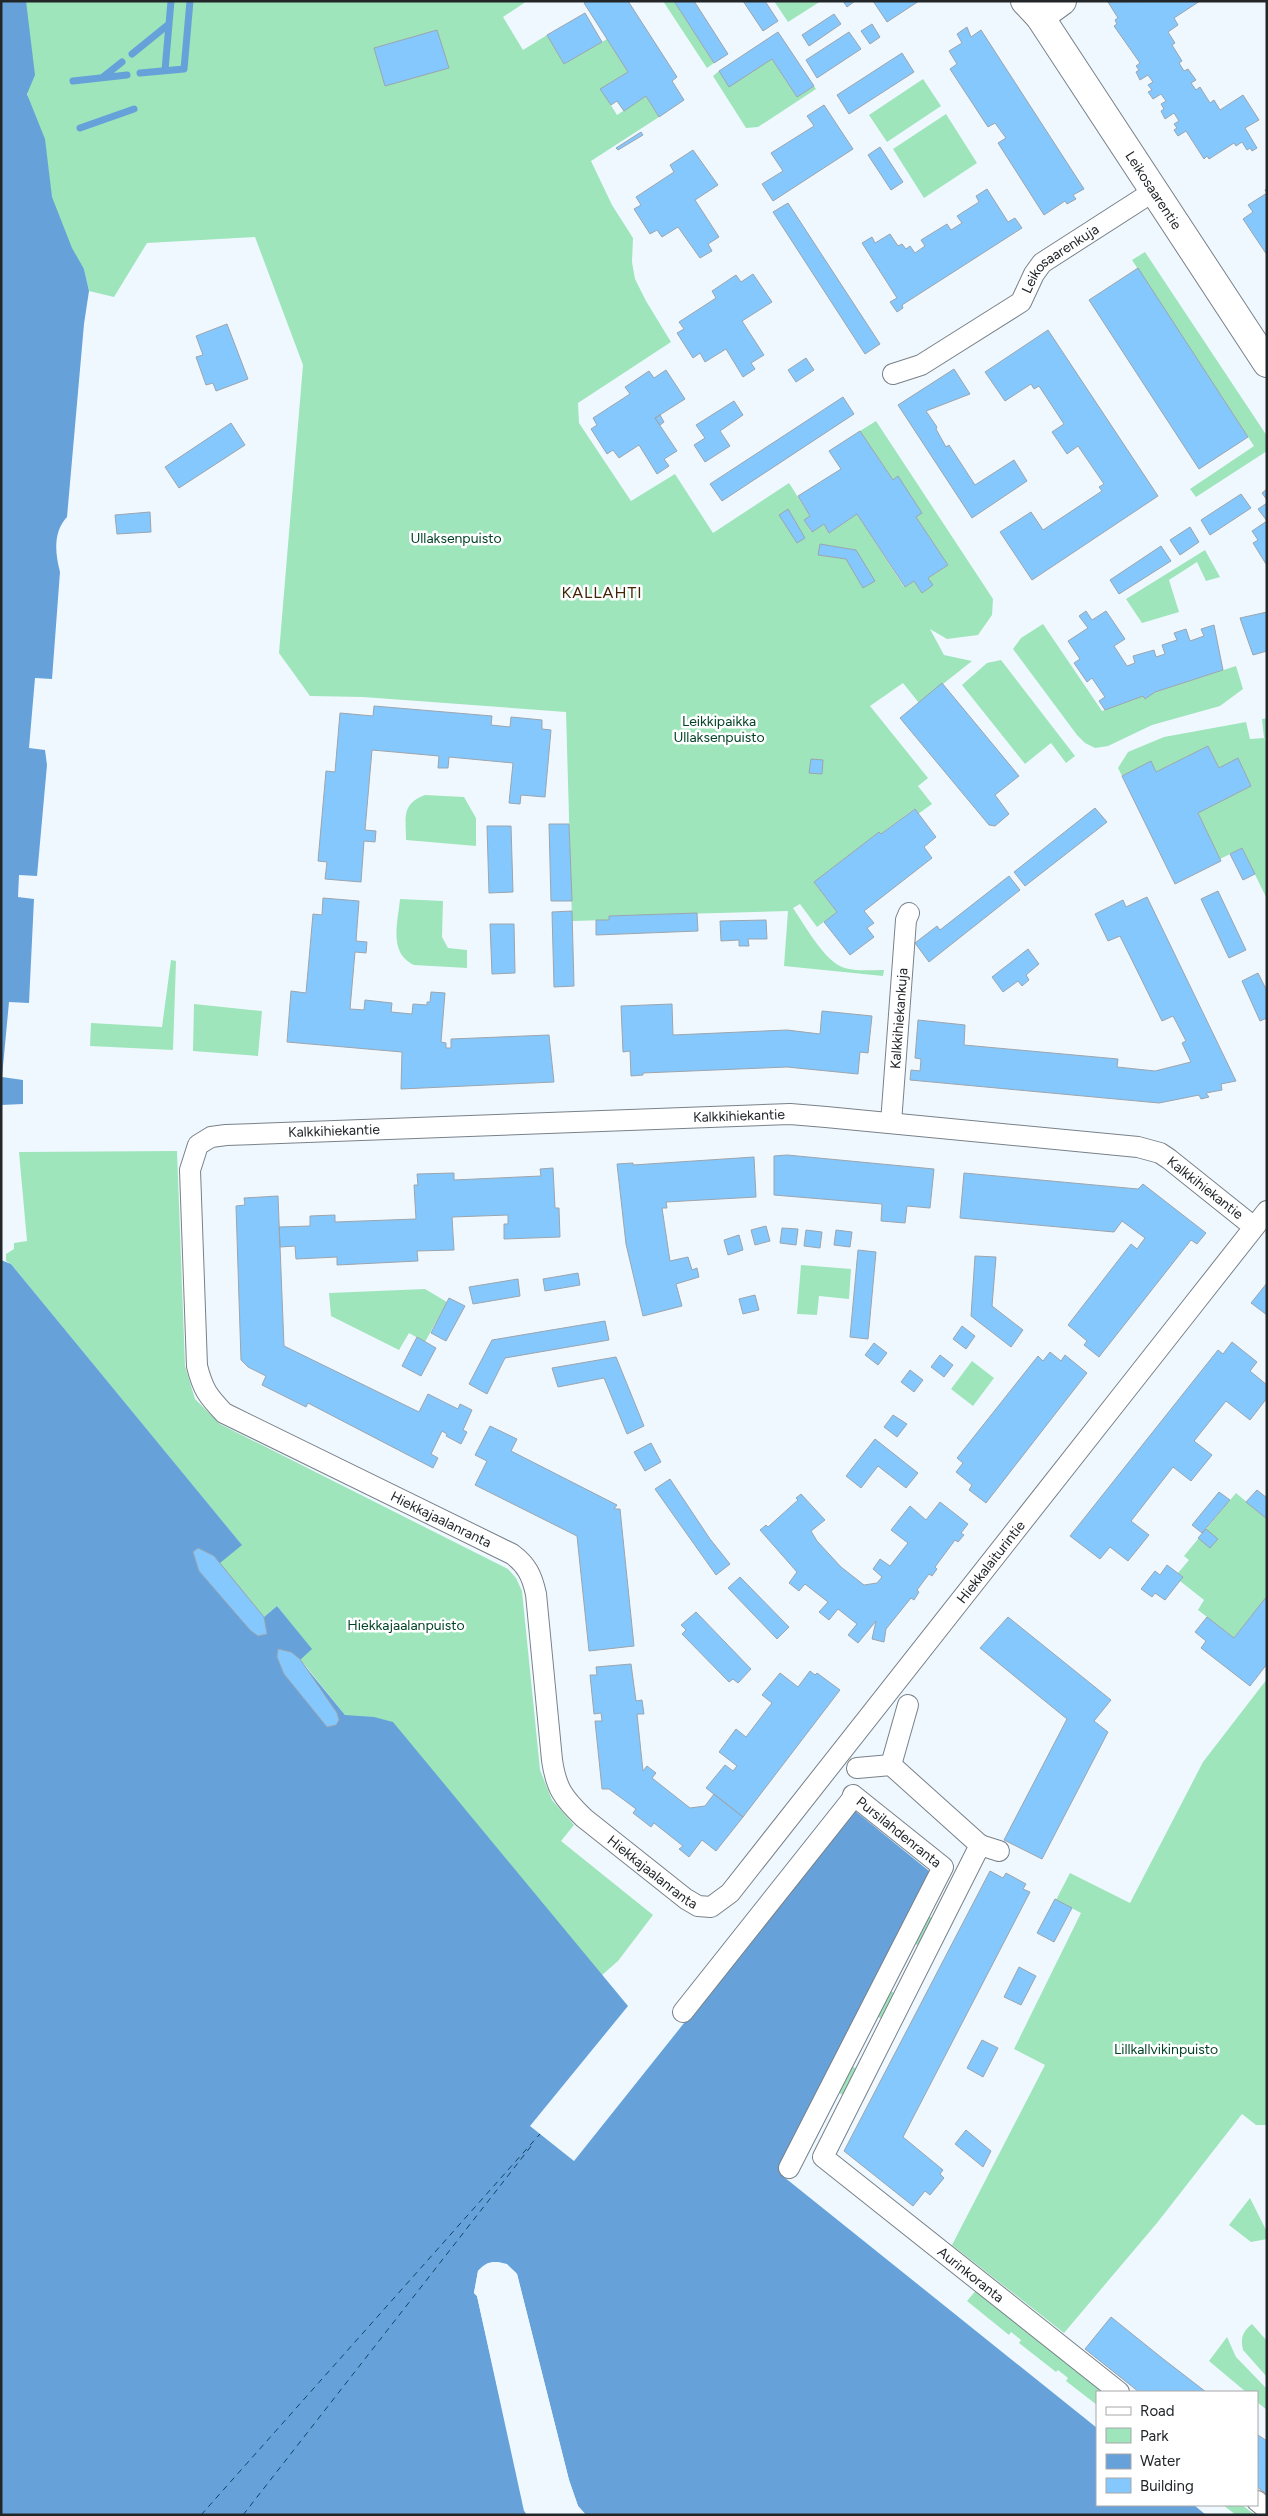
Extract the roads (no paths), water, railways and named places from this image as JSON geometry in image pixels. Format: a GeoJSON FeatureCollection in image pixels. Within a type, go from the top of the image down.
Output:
{"type":"FeatureCollection","features":[{"type":"Feature","properties":{"kind":"street"},"geometry":{"type":"LineString","coordinates":[[1034,6],[1062,1]]}},
{"type":"Feature","properties":{"kind":"street","name":"Leikosaarentie"},"geometry":{"type":"LineString","coordinates":[[1034,6],[1267,363]]}},
{"type":"Feature","properties":{"kind":"street","name":"Leikosaarenkuja"},"geometry":{"type":"LineString","coordinates":[[893,374],[921,365],[1021,302],[1034,274],[1042,264],[1154,191]]}},
{"type":"Feature","properties":{"kind":"street","name":"Kalkkihiekankuja"},"geometry":{"type":"LineString","coordinates":[[891,1123],[906,920],[909,913]]}},
{"type":"Feature","properties":{"kind":"street","name":"Kalkkihiekantie"},"geometry":{"type":"LineString","coordinates":[[198,1145],[211,1137],[226,1134],[790,1114],[1138,1147],[1150,1150],[1169,1159],[1254,1227]]}},
{"type":"Feature","properties":{"kind":"street","name":"Hiekkajaalanranta"},"geometry":{"type":"LineString","coordinates":[[198,1145],[190,1170],[195,1345],[202,1386],[208,1397],[224,1413],[512,1554],[521,1561],[529,1571],[536,1594],[552,1760],[557,1786],[567,1801],[584,1818],[686,1899],[698,1906],[711,1907]]}},
{"type":"Feature","properties":{"kind":"street","name":"Hiekkalaiturintie"},"geometry":{"type":"LineString","coordinates":[[711,1907],[730,1893],[1267,1211]]}},
{"type":"Feature","properties":{"kind":"street"},"geometry":{"type":"LineString","coordinates":[[891,1765],[908,1705]]}},
{"type":"Feature","properties":{"kind":"street"},"geometry":{"type":"LineString","coordinates":[[857,1768],[891,1765],[980,1845],[999,1851]]}},
{"type":"Feature","properties":{"kind":"street","name":"Pursilahdenranta"},"geometry":{"type":"LineString","coordinates":[[683,2012],[852,1799],[853,1795],[943,1867],[789,2168]]}},
{"type":"Feature","properties":{"kind":"street","name":"Aurinkoranta"},"geometry":{"type":"LineString","coordinates":[[980,1845],[823,2157],[1118,2391]]}},
{"type":"Feature","properties":{"kind":"water"},"geometry":{"type":"Polygon","coordinates":[[[1,1],[26,1],[35,75],[27,94],[45,139],[52,197],[72,248],[84,269],[89,291],[84,324],[67,517],[59,529],[56,543],[60,572],[52,679],[35,678],[29,748],[45,750],[47,765],[37,876],[19,875],[18,897],[34,899],[29,1003],[9,1002],[2,1077],[23,1080],[23,1104],[1,1105],[1,1]]]}},
{"type":"Feature","properties":{"kind":"water"},"geometry":{"type":"Polygon","coordinates":[[[1,1260],[11,1264],[242,1545],[220,1563],[264,1617],[277,1606],[312,1649],[300,1660],[345,1715],[374,1717],[393,1722],[628,2006],[530,2126],[574,2161],[854,1810],[934,1875],[779,2173],[1096,2427],[1096,2506],[1195,2506],[1206,2515],[586,2515],[578,2506],[569,2480],[517,2274],[508,2266],[493,2262],[483,2266],[478,2271],[474,2293],[477,2296],[526,2515],[1,2515],[1,1260]]]}},
{"type":"Feature","properties":{"kind":"waterway"},"geometry":{"type":"LineString","coordinates":[[165,70],[171,1]]}},
{"type":"Feature","properties":{"kind":"waterway"},"geometry":{"type":"LineString","coordinates":[[140,73],[184,69],[190,1]]}},
{"type":"Feature","properties":{"kind":"waterway"},"geometry":{"type":"LineString","coordinates":[[132,54],[169,24]]}},
{"type":"Feature","properties":{"kind":"waterway"},"geometry":{"type":"LineString","coordinates":[[103,77],[122,62]]}},
{"type":"Feature","properties":{"kind":"waterway"},"geometry":{"type":"LineString","coordinates":[[73,81],[127,75]]}},
{"type":"Feature","properties":{"kind":"waterway"},"geometry":{"type":"LineString","coordinates":[[80,128],[134,109]]}},
{"type":"Feature","properties":{"kind":"district","name":"KALLAHTI"},"geometry":{"type":"Point","coordinates":[602,592]}},
{"type":"Feature","properties":{"kind":"park label","name":"Ullaksenpuisto"},"geometry":{"type":"Point","coordinates":[456,538]}},
{"type":"Feature","properties":{"kind":"park label","name":"Leikkipaikka Ullaksenpuisto"},"geometry":{"type":"Point","coordinates":[719,730]}},
{"type":"Feature","properties":{"kind":"park label","name":"Hiekkajaalanpuisto"},"geometry":{"type":"Point","coordinates":[406,1625]}},
{"type":"Feature","properties":{"kind":"park label","name":"Lillkallvikinpuisto"},"geometry":{"type":"Point","coordinates":[1166,2049]}}]}
